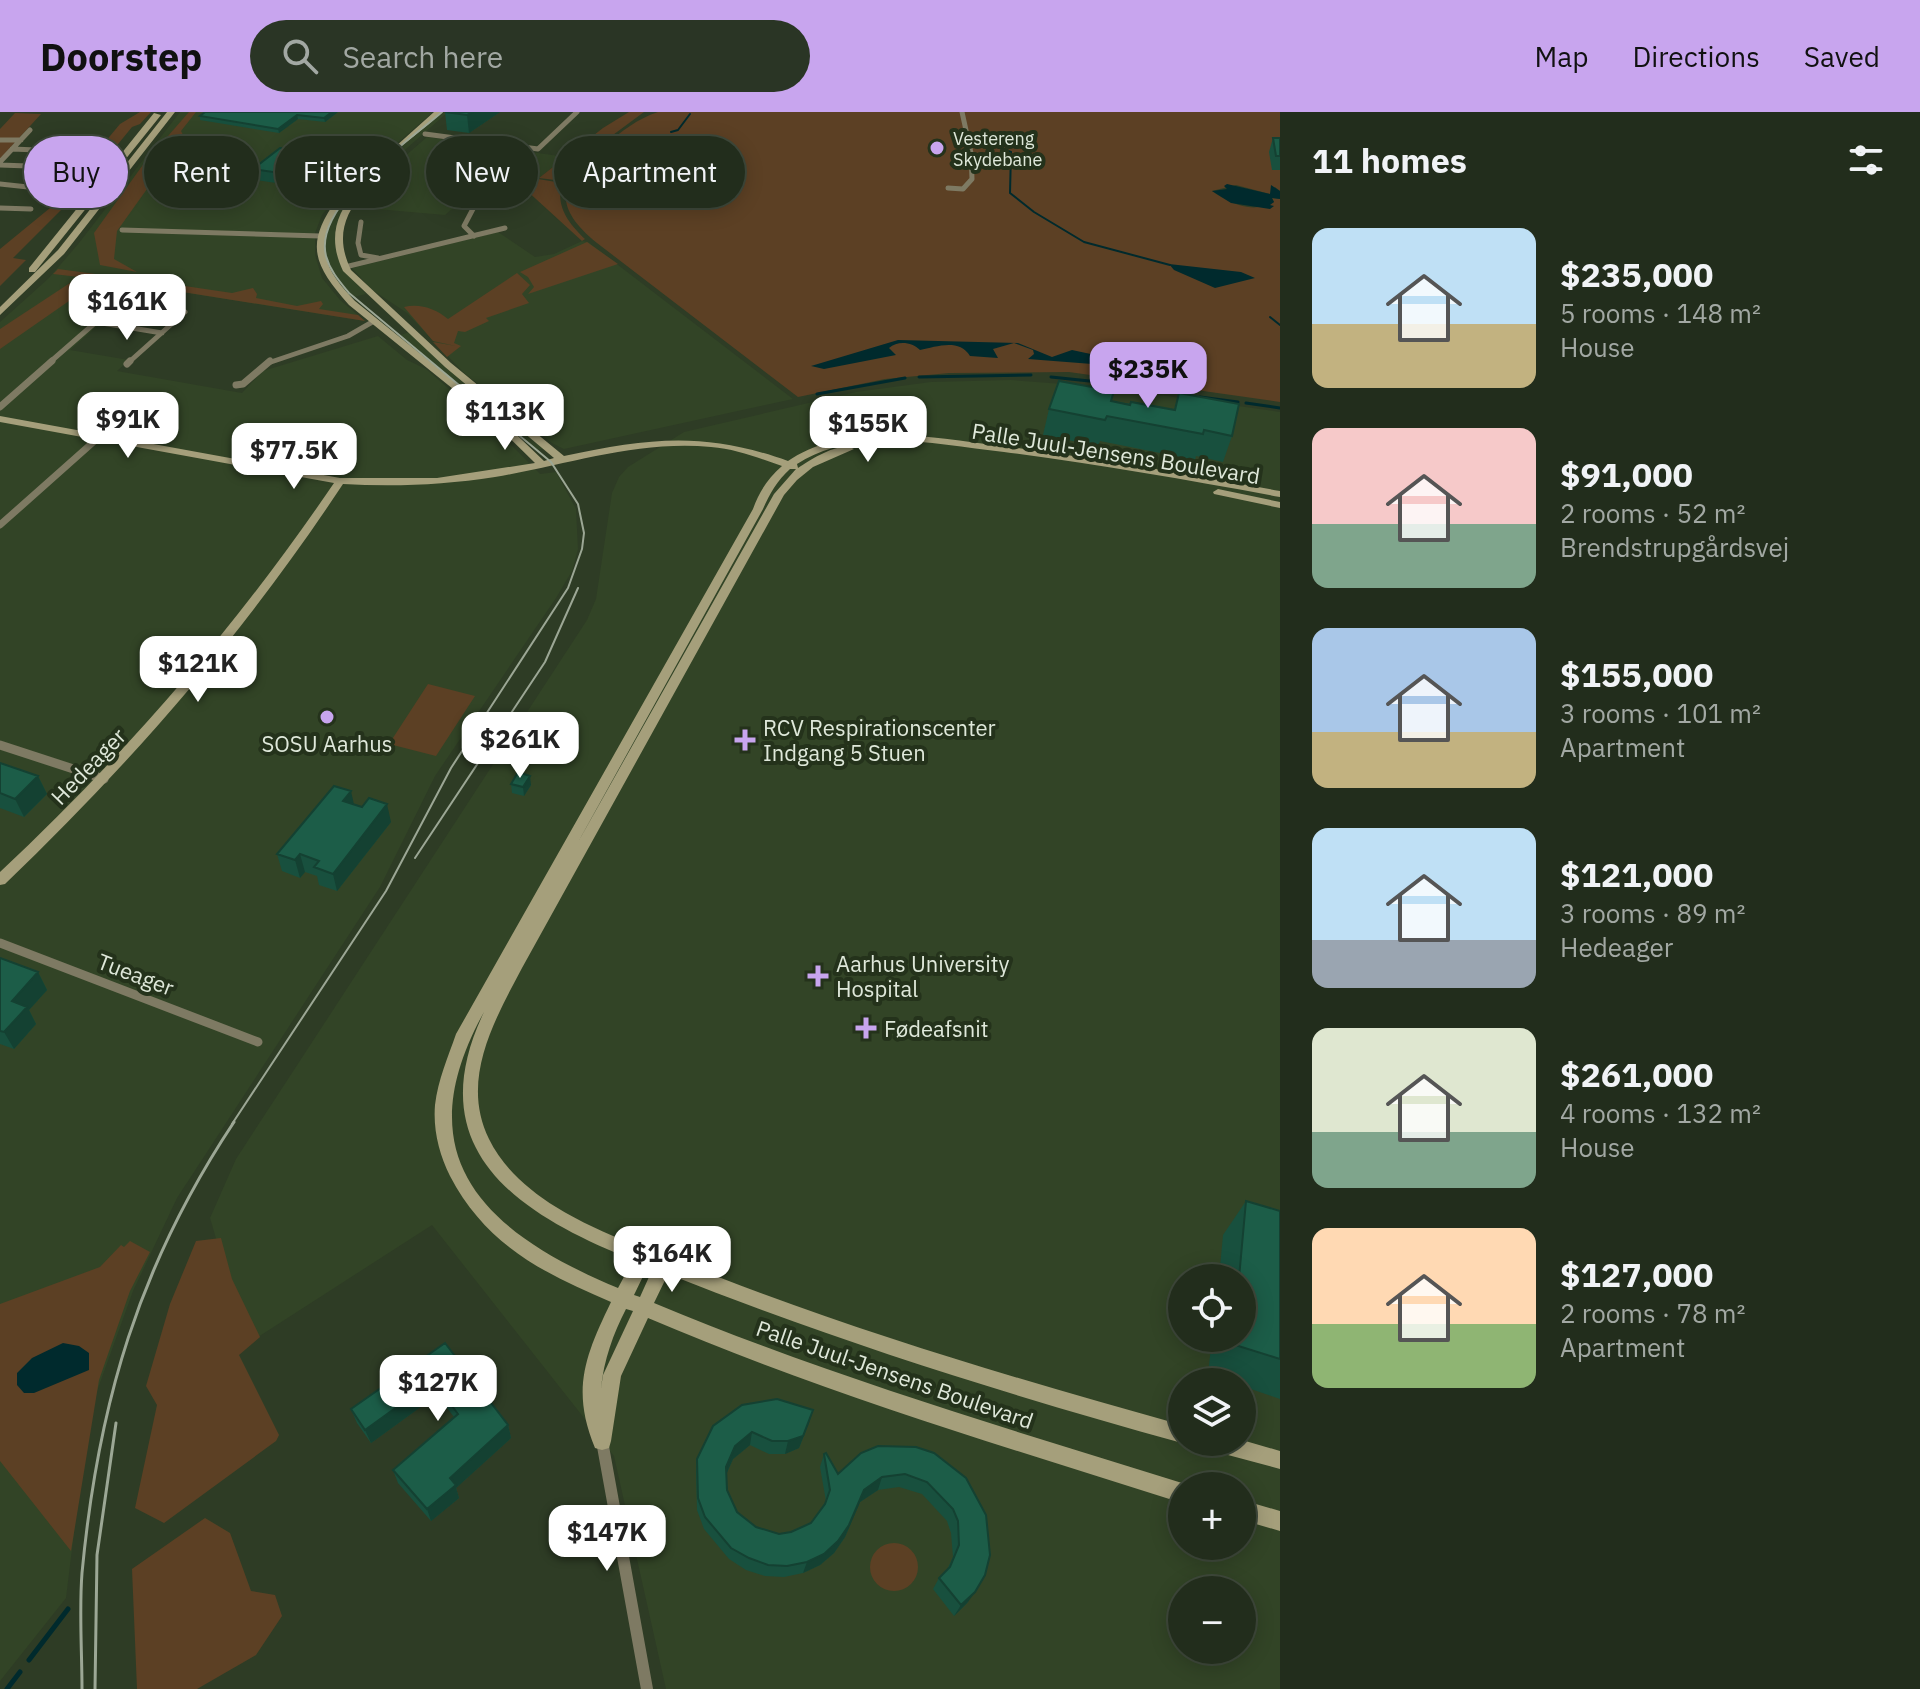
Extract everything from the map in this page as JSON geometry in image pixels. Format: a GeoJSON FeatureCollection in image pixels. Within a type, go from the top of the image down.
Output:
{"type":"FeatureCollection","features":[{"type":"Feature","properties":{"kind":"street"},"geometry":{"type":"LineString","coordinates":[[0,300],[54,246],[160,112]]}},
{"type":"Feature","properties":{"kind":"street"},"geometry":{"type":"LineString","coordinates":[[0,312],[61,252],[171,112]]}},
{"type":"Feature","properties":{"kind":"street"},"geometry":{"type":"LineString","coordinates":[[438,112],[342,197],[327,217],[320,236],[320,253],[328,275],[344,296],[492,416],[542,464]]}},
{"type":"Feature","properties":{"kind":"street"},"geometry":{"type":"LineString","coordinates":[[451,112],[359,191],[346,208],[337,236],[345,267],[364,290],[415,332],[448,365],[562,460]]}},
{"type":"Feature","properties":{"kind":"street"},"geometry":{"type":"LineString","coordinates":[[425,134],[538,149],[577,112]]}},
{"type":"Feature","properties":{"kind":"street"},"geometry":{"type":"LineString","coordinates":[[948,188],[963,189],[972,179],[971,153],[962,112]]}},
{"type":"Feature","properties":{"kind":"street"},"geometry":{"type":"LineString","coordinates":[[0,164],[30,130]]}},
{"type":"Feature","properties":{"kind":"street"},"geometry":{"type":"LineString","coordinates":[[0,140],[21,140]]}},
{"type":"Feature","properties":{"kind":"street"},"geometry":{"type":"LineString","coordinates":[[12,149],[24,149]]}},
{"type":"Feature","properties":{"kind":"street"},"geometry":{"type":"LineString","coordinates":[[0,164],[24,165]]}},
{"type":"Feature","properties":{"kind":"street"},"geometry":{"type":"LineString","coordinates":[[0,184],[24,187]]}},
{"type":"Feature","properties":{"kind":"street"},"geometry":{"type":"LineString","coordinates":[[0,208],[31,209]]}},
{"type":"Feature","properties":{"kind":"street"},"geometry":{"type":"LineString","coordinates":[[473,208],[464,226],[474,236]]}},
{"type":"Feature","properties":{"kind":"street"},"geometry":{"type":"LineString","coordinates":[[361,222],[358,243],[361,255],[373,255],[378,259]]}},
{"type":"Feature","properties":{"kind":"street"},"geometry":{"type":"LineString","coordinates":[[345,267],[505,228]]}},
{"type":"Feature","properties":{"kind":"street"},"geometry":{"type":"LineString","coordinates":[[122,230],[320,236]]}},
{"type":"Feature","properties":{"kind":"street"},"geometry":{"type":"LineString","coordinates":[[0,407],[112,308]]}},
{"type":"Feature","properties":{"kind":"street"},"geometry":{"type":"LineString","coordinates":[[127,364],[185,312]]}},
{"type":"Feature","properties":{"kind":"street"},"geometry":{"type":"LineString","coordinates":[[236,385],[243,384],[272,360],[348,336],[374,321]]}},
{"type":"Feature","properties":{"kind":"street"},"geometry":{"type":"LineString","coordinates":[[96,322],[162,333]]}},
{"type":"Feature","properties":{"kind":"street"},"geometry":{"type":"LineString","coordinates":[[0,419],[340,481],[439,481],[630,446],[695,444],[760,455],[789,470]]}},
{"type":"Feature","properties":{"kind":"street"},"geometry":{"type":"LineString","coordinates":[[0,525],[99,437]]}},
{"type":"Feature","properties":{"kind":"street","name":"Palle Juul-Jensens Boulevard"},"geometry":{"type":"LineString","coordinates":[[1168,1489],[905,1406],[643,1308],[535,1257],[507,1237],[483,1214],[450,1159],[444,1120],[447,1083],[464,1034],[601,793],[761,499],[810,452],[842,442],[900,438],[1058,456],[1280,494]]}},
{"type":"Feature","properties":{"kind":"street"},"geometry":{"type":"LineString","coordinates":[[695,444],[789,470]]}},
{"type":"Feature","properties":{"kind":"street","name":"Palle Juul-Jensens Boulevard"},"geometry":{"type":"LineString","coordinates":[[1168,1430],[918,1357],[664,1264],[563,1220],[516,1187],[495,1166],[475,1129],[470,1104],[473,1063],[490,1015],[536,927],[779,494],[789,470],[850,449],[919,447],[1003,456],[1168,482],[1280,505]]}},
{"type":"Feature","properties":{"kind":"street","name":"Hedeager"},"geometry":{"type":"LineString","coordinates":[[0,880],[104,779],[239,627],[293,555],[340,481]]}},
{"type":"Feature","properties":{"kind":"street"},"geometry":{"type":"LineString","coordinates":[[0,745],[104,779]]}},
{"type":"Feature","properties":{"kind":"street","name":"Tueager"},"geometry":{"type":"LineString","coordinates":[[0,943],[258,1042]]}},
{"type":"Feature","properties":{"kind":"street"},"geometry":{"type":"LineString","coordinates":[[645,1255],[603,1343],[593,1378],[592,1411],[602,1441],[647,1689]]}},
{"type":"Feature","properties":{"kind":"street"},"geometry":{"type":"LineString","coordinates":[[602,1441],[612,1375],[664,1264]]}},
{"type":"Feature","properties":{"kind":"street"},"geometry":{"type":"LineString","coordinates":[[1256,1454],[1280,1460]]}},
{"type":"Feature","properties":{"kind":"street"},"geometry":{"type":"LineString","coordinates":[[1256,1514],[1280,1521]]}},
{"type":"Feature","properties":{"kind":"shaded area"},"geometry":{"type":"Polygon","coordinates":[[[140,112],[151,112],[125,136],[110,136],[120,124],[140,112]]]}},
{"type":"Feature","properties":{"kind":"shaded area"},"geometry":{"type":"Polygon","coordinates":[[[180,112],[433,112],[405,136],[275,136],[275,208],[328,208],[315,233],[315,255],[322,278],[340,300],[365,321],[143,286],[70,350],[129,360],[117,371],[242,393],[263,371],[378,336],[407,360],[426,369],[494,428],[540,474],[556,472],[576,509],[578,549],[572,571],[556,598],[435,776],[380,887],[177,1198],[133,1291],[97,1391],[79,1492],[66,1598],[0,1681],[0,322],[49,278],[106,208],[128,208],[128,179],[144,159],[144,208],[259,208],[259,136],[161,136],[180,112]]]}},
{"type":"Feature","properties":{"kind":"shaded area"},"geometry":{"type":"Polygon","coordinates":[[[189,112],[196,112],[181,131],[184,136],[168,136],[189,112]]]}},
{"type":"Feature","properties":{"kind":"shaded area"},"geometry":{"type":"Polygon","coordinates":[[[439,112],[448,112],[410,145],[410,137],[439,112]]]}},
{"type":"Feature","properties":{"kind":"shaded area"},"geometry":{"type":"Polygon","coordinates":[[[629,112],[644,112],[612,136],[593,136],[629,112]]]}},
{"type":"Feature","properties":{"kind":"shaded area"},"geometry":{"type":"Polygon","coordinates":[[[658,112],[1280,112],[1280,191],[1275,187],[1270,194],[1236,185],[1212,191],[1226,200],[1250,207],[1266,206],[1274,202],[1272,198],[1280,199],[1280,402],[1069,372],[949,373],[885,379],[798,397],[597,243],[572,216],[569,208],[745,208],[745,136],[616,136],[658,112]]]}},
{"type":"Feature","properties":{"kind":"shaded area"},"geometry":{"type":"Polygon","coordinates":[[[15,113],[41,114],[0,159],[0,129],[15,113]]]}},
{"type":"Feature","properties":{"kind":"shaded area"},"geometry":{"type":"Polygon","coordinates":[[[426,138],[426,208],[453,208],[445,215],[364,208],[410,208],[410,152],[426,138]]]}},
{"type":"Feature","properties":{"kind":"shaded area"},"geometry":{"type":"Polygon","coordinates":[[[538,153],[554,155],[554,166],[538,179],[538,153]]]}},
{"type":"Feature","properties":{"kind":"shaded area"},"geometry":{"type":"Polygon","coordinates":[[[144,163],[144,193],[117,231],[114,259],[137,272],[100,265],[94,233],[112,208],[128,208],[128,186],[144,163]]]}},
{"type":"Feature","properties":{"kind":"shaded area"},"geometry":{"type":"Polygon","coordinates":[[[554,166],[554,180],[539,178],[554,166]]]}},
{"type":"Feature","properties":{"kind":"shaded area"},"geometry":{"type":"Polygon","coordinates":[[[538,179],[554,182],[554,208],[562,208],[585,239],[582,241],[538,201],[538,179]]]}},
{"type":"Feature","properties":{"kind":"shaded area"},"geometry":{"type":"Polygon","coordinates":[[[50,208],[63,208],[13,258],[26,260],[0,286],[0,249],[50,208]]]}},
{"type":"Feature","properties":{"kind":"shaded area"},"geometry":{"type":"Polygon","coordinates":[[[337,208],[344,208],[335,231],[338,256],[349,276],[366,294],[350,298],[338,286],[323,257],[327,222],[337,208]]]}},
{"type":"Feature","properties":{"kind":"shaded area"},"geometry":{"type":"Polygon","coordinates":[[[498,232],[535,257],[554,254],[582,241],[588,242],[793,399],[564,449],[552,443],[463,372],[407,313],[371,289],[352,268],[498,232]]]}},
{"type":"Feature","properties":{"kind":"shaded area"},"geometry":{"type":"Polygon","coordinates":[[[587,242],[618,264],[528,294],[534,287],[528,277],[520,272],[587,242]]]}},
{"type":"Feature","properties":{"kind":"shaded area"},"geometry":{"type":"Polygon","coordinates":[[[58,269],[141,280],[133,286],[92,285],[0,349],[0,329],[79,277],[53,274],[58,269]]]}},
{"type":"Feature","properties":{"kind":"shaded area"},"geometry":{"type":"Polygon","coordinates":[[[517,273],[530,285],[522,294],[529,303],[486,318],[489,321],[465,332],[458,331],[454,343],[461,346],[447,357],[433,342],[456,346],[433,341],[404,307],[428,308],[448,319],[517,273]]]}},
{"type":"Feature","properties":{"kind":"shaded area"},"geometry":{"type":"Polygon","coordinates":[[[151,281],[232,293],[253,288],[256,298],[297,306],[321,301],[323,304],[319,309],[358,315],[365,321],[145,286],[151,281]]]}},
{"type":"Feature","properties":{"kind":"shaded area"},"geometry":{"type":"Polygon","coordinates":[[[412,331],[546,448],[537,450],[395,337],[412,331]]]}},
{"type":"Feature","properties":{"kind":"shaded area","name":"Aarhus University Hospital"},"geometry":{"type":"Polygon","coordinates":[[[1011,380],[1103,387],[1280,412],[1280,1689],[666,1689],[614,1456],[432,1225],[258,1337],[228,1279],[210,1218],[236,1159],[587,620],[596,599],[612,493],[619,477],[628,467],[684,432],[856,392],[931,382],[1011,380]]]}},
{"type":"Feature","properties":{"kind":"shaded area"},"geometry":{"type":"Polygon","coordinates":[[[428,684],[475,696],[436,756],[389,744],[428,684]]]}},
{"type":"Feature","properties":{"kind":"shaded area"},"geometry":{"type":"Polygon","coordinates":[[[221,1238],[232,1279],[260,1337],[239,1355],[279,1435],[276,1441],[164,1523],[135,1508],[157,1405],[146,1386],[170,1304],[196,1241],[221,1238]]]}},
{"type":"Feature","properties":{"kind":"shaded area"},"geometry":{"type":"Polygon","coordinates":[[[130,1241],[150,1252],[130,1291],[99,1380],[71,1551],[0,1461],[0,1304],[100,1267],[121,1245],[124,1247],[130,1241]]]}},
{"type":"Feature","properties":{"kind":"shaded area"},"geometry":{"type":"Polygon","coordinates":[[[205,1518],[230,1533],[251,1591],[275,1595],[282,1616],[256,1655],[197,1689],[137,1689],[132,1569],[205,1518]]]}},
{"type":"Feature","properties":{"kind":"shaded area"},"geometry":{"type":"Polygon","coordinates":[[[894,1543],[911,1550],[918,1567],[911,1584],[894,1591],[877,1584],[870,1567],[877,1550],[894,1543]]]}},
{"type":"Feature","properties":{"kind":"water"},"geometry":{"type":"Polygon","coordinates":[[[1227,184],[1270,194],[1271,185],[1280,191],[1280,199],[1272,198],[1274,202],[1270,205],[1274,206],[1270,209],[1231,203],[1212,191],[1227,189],[1224,186],[1227,184]]]}},
{"type":"Feature","properties":{"kind":"water"},"geometry":{"type":"Polygon","coordinates":[[[1169,264],[1241,272],[1255,278],[1215,288],[1174,270],[1169,264]]]}},
{"type":"Feature","properties":{"kind":"water"},"geometry":{"type":"Polygon","coordinates":[[[898,340],[1018,343],[1052,357],[1072,350],[1128,362],[1174,366],[1169,370],[1028,359],[1034,354],[1033,350],[1014,343],[993,349],[998,358],[970,356],[954,345],[920,350],[905,343],[889,348],[896,355],[824,369],[811,366],[898,340]]]}},
{"type":"Feature","properties":{"kind":"water"},"geometry":{"type":"Polygon","coordinates":[[[63,1343],[79,1346],[89,1353],[89,1370],[34,1393],[24,1393],[17,1385],[17,1373],[32,1358],[63,1343]]]}},
{"type":"Feature","properties":{"kind":"building"},"geometry":{"type":"Polygon","coordinates":[[[205,112],[332,112],[324,118],[297,115],[278,129],[200,116],[205,112]]]}},
{"type":"Feature","properties":{"kind":"building"},"geometry":{"type":"Polygon","coordinates":[[[445,112],[473,112],[467,115],[445,112]]]}},
{"type":"Feature","properties":{"kind":"building"},"geometry":{"type":"Polygon","coordinates":[[[1273,138],[1280,138],[1280,156],[1276,156],[1273,138]]]}},
{"type":"Feature","properties":{"kind":"building"},"geometry":{"type":"Polygon","coordinates":[[[275,152],[275,172],[259,170],[259,164],[275,152]]]}},
{"type":"Feature","properties":{"kind":"building"},"geometry":{"type":"Polygon","coordinates":[[[1059,381],[1114,391],[1111,401],[1130,405],[1131,402],[1175,410],[1179,393],[1239,404],[1232,436],[1204,430],[1203,434],[1107,416],[1105,420],[1049,409],[1059,381]]]}},
{"type":"Feature","properties":{"kind":"building"},"geometry":{"type":"Polygon","coordinates":[[[0,763],[38,776],[15,799],[0,793],[0,763]]]}},
{"type":"Feature","properties":{"kind":"building"},"geometry":{"type":"Polygon","coordinates":[[[518,772],[530,776],[523,787],[511,784],[518,772]]]}},
{"type":"Feature","properties":{"kind":"building"},"geometry":{"type":"Polygon","coordinates":[[[334,786],[351,791],[343,801],[362,807],[369,798],[387,804],[333,874],[314,867],[319,861],[300,854],[295,860],[277,854],[334,786]]]}},
{"type":"Feature","properties":{"kind":"building"},"geometry":{"type":"Polygon","coordinates":[[[0,958],[38,972],[12,1001],[27,1007],[4,1032],[0,1031],[0,958]]]}},
{"type":"Feature","properties":{"kind":"building"},"geometry":{"type":"Polygon","coordinates":[[[1246,1201],[1280,1211],[1280,1359],[1256,1352],[1256,1264],[1240,1264],[1246,1201]]]}},
{"type":"Feature","properties":{"kind":"building"},"geometry":{"type":"Polygon","coordinates":[[[445,1343],[508,1425],[450,1478],[456,1485],[427,1509],[393,1470],[458,1414],[433,1381],[365,1430],[351,1409],[445,1343]]]}},
{"type":"Feature","properties":{"kind":"building"},"geometry":{"type":"Polygon","coordinates":[[[777,1399],[813,1410],[803,1436],[788,1441],[772,1441],[752,1432],[735,1446],[726,1467],[727,1490],[737,1512],[756,1527],[779,1534],[791,1532],[811,1523],[825,1504],[830,1490],[824,1454],[838,1474],[861,1453],[878,1446],[916,1447],[934,1453],[966,1478],[986,1515],[990,1555],[985,1575],[975,1592],[961,1605],[939,1578],[950,1567],[959,1545],[958,1521],[953,1509],[927,1482],[905,1474],[882,1477],[864,1490],[849,1525],[838,1541],[824,1554],[807,1562],[787,1566],[768,1565],[731,1548],[705,1517],[698,1498],[697,1459],[713,1426],[742,1405],[777,1399]]]}},
{"type":"Feature","properties":{"kind":"waterway"},"geometry":{"type":"LineString","coordinates":[[671,132],[678,130],[690,114]]}},
{"type":"Feature","properties":{"kind":"waterway"},"geometry":{"type":"LineString","coordinates":[[972,138],[1011,152],[1010,193],[1034,212],[1084,242],[1170,265]]}},
{"type":"Feature","properties":{"kind":"waterway"},"geometry":{"type":"LineString","coordinates":[[1270,317],[1280,325]]}},
{"type":"Feature","properties":{"kind":"waterway"},"geometry":{"type":"LineString","coordinates":[[919,377],[1031,375]]}},
{"type":"Feature","properties":{"kind":"waterway"},"geometry":{"type":"LineString","coordinates":[[1051,377],[1099,382]]}},
{"type":"Feature","properties":{"kind":"waterway"},"geometry":{"type":"LineString","coordinates":[[817,394],[905,378]]}},
{"type":"Feature","properties":{"kind":"waterway"},"geometry":{"type":"LineString","coordinates":[[1107,383],[1156,390]]}},
{"type":"Feature","properties":{"kind":"waterway"},"geometry":{"type":"LineString","coordinates":[[1200,397],[1238,402]]}},
{"type":"Feature","properties":{"kind":"waterway"},"geometry":{"type":"LineString","coordinates":[[1246,403],[1280,408]]}},
{"type":"Feature","properties":{"kind":"waterway"},"geometry":{"type":"LineString","coordinates":[[29,1660],[68,1609]]}},
{"type":"Feature","properties":{"kind":"waterway"},"geometry":{"type":"LineString","coordinates":[[7,1689],[20,1672]]}},
{"type":"Feature","properties":{"kind":"tram line"},"geometry":{"type":"LineString","coordinates":[[232,1124],[386,891],[451,768],[568,588],[582,549],[584,533],[578,504],[551,462],[349,293],[326,256],[326,236],[334,216],[348,196],[387,157],[442,112]]}},
{"type":"Feature","properties":{"kind":"tram line"},"geometry":{"type":"LineString","coordinates":[[415,858],[545,662],[578,588]]}},
{"type":"Feature","properties":{"kind":"tram line"},"geometry":{"type":"LineString","coordinates":[[82,1689],[82,1573],[89,1511],[112,1393],[128,1337],[172,1229],[234,1122]]}},
{"type":"Feature","properties":{"kind":"tram line"},"geometry":{"type":"LineString","coordinates":[[95,1689],[97,1555],[116,1423]]}},
{"type":"Feature","properties":{"kind":"place","name":"Vestereng Skydebane"},"geometry":{"type":"Point","coordinates":[937,148]}},
{"type":"Feature","properties":{"kind":"place","name":"SOSU Aarhus"},"geometry":{"type":"Point","coordinates":[327,717]}},
{"type":"Feature","properties":{"kind":"place","name":"RCV Respirationscenter Indgang 5 Stuen"},"geometry":{"type":"Point","coordinates":[745,740]}},
{"type":"Feature","properties":{"kind":"place","name":"Aarhus University Hospital"},"geometry":{"type":"Point","coordinates":[818,976]}},
{"type":"Feature","properties":{"kind":"place","name":"Fødeafsnit"},"geometry":{"type":"Point","coordinates":[866,1028]}}]}
